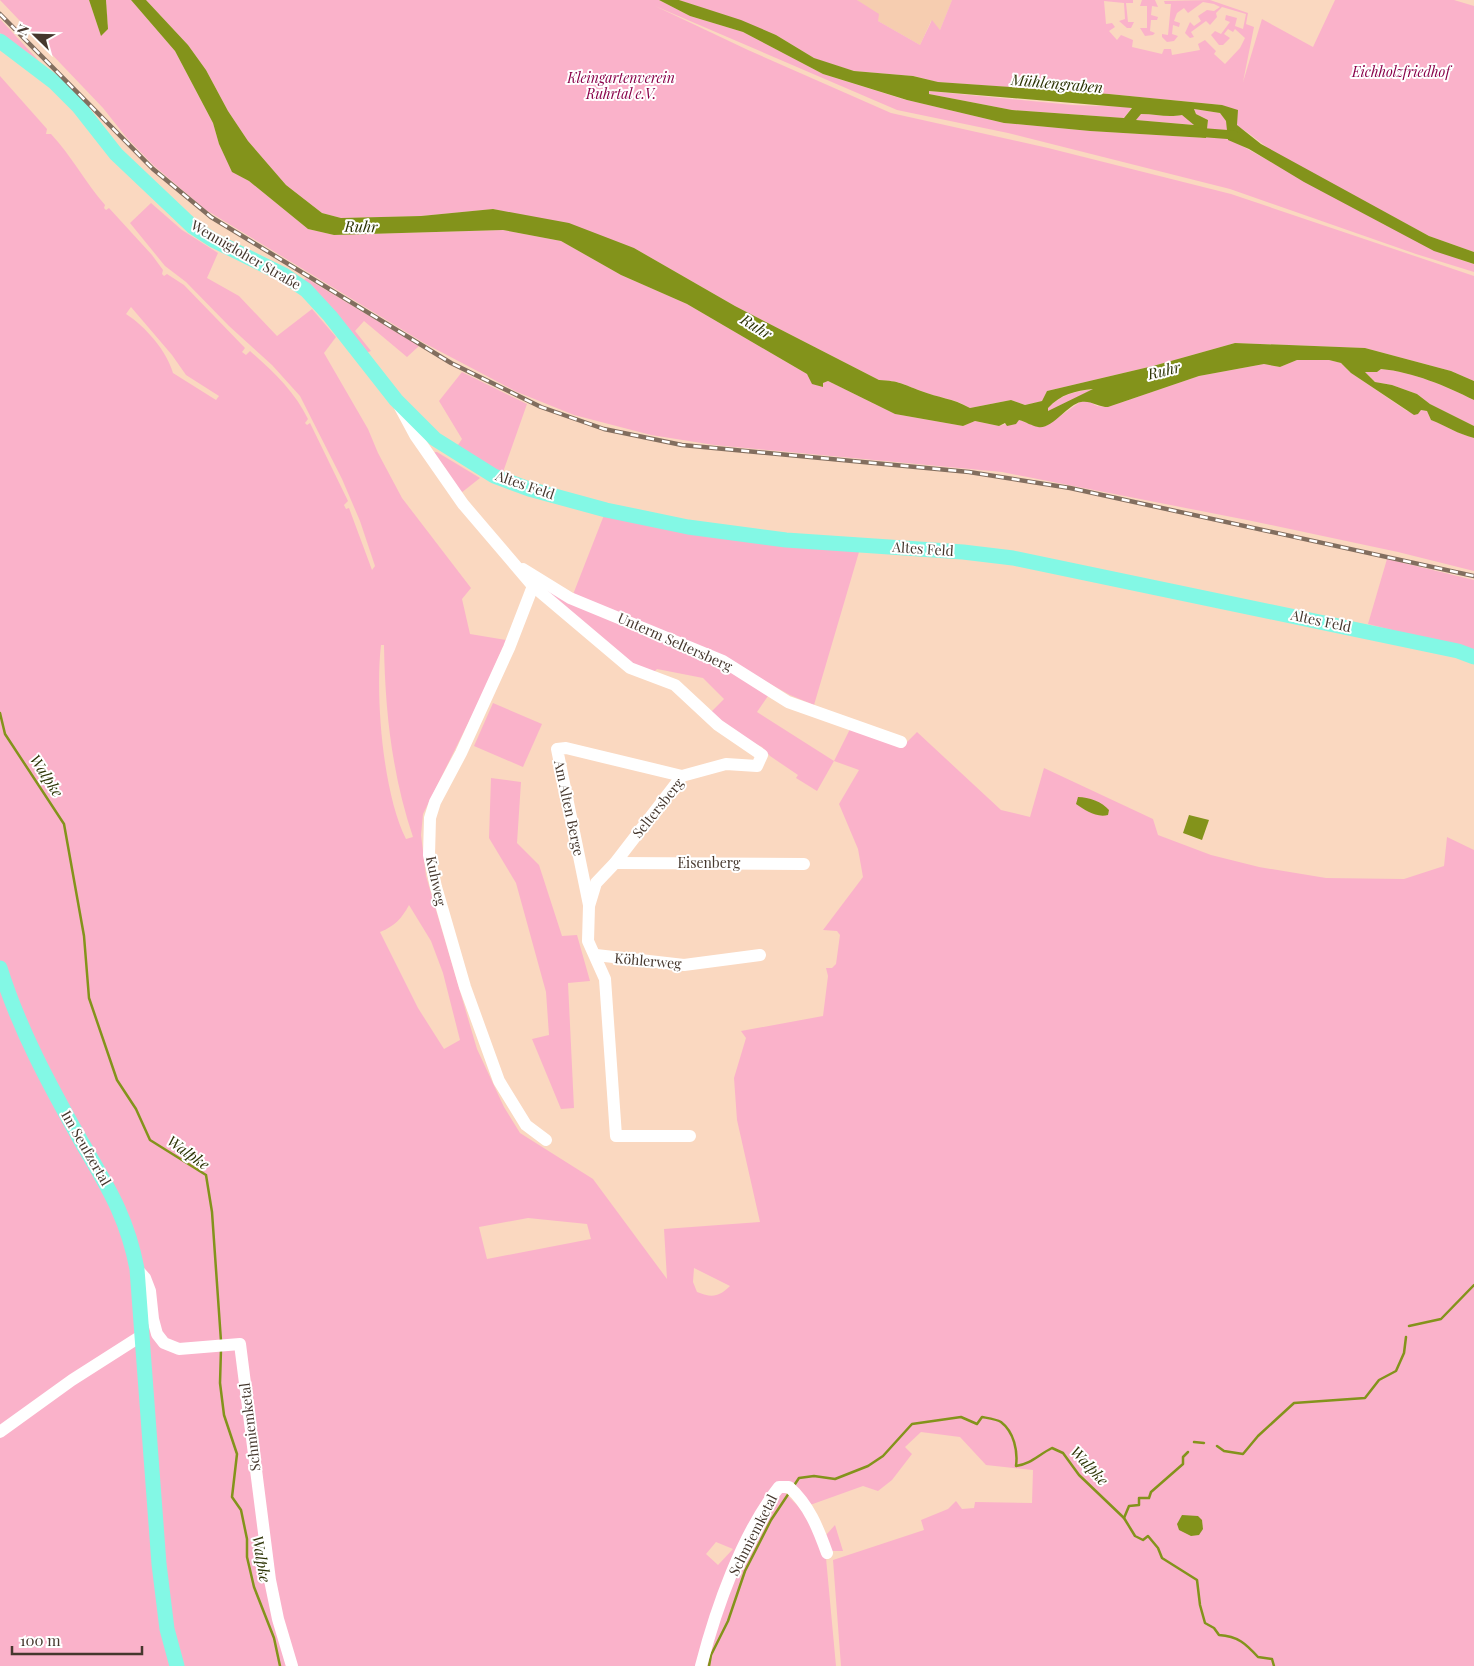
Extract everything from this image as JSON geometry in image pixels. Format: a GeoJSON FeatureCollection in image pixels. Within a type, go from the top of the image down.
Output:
{"type":"FeatureCollection","features":[{"type":"Feature","properties":{"kind":"main road","name":"Wennigloher Straße"},"geometry":{"type":"LineString","coordinates":[[0,42],[54,82],[79,107],[116,154],[193,227],[214,240],[284,275],[306,290],[330,316],[396,400]]}},
{"type":"Feature","properties":{"kind":"main road","name":"Altes Feld"},"geometry":{"type":"LineString","coordinates":[[396,400],[429,444],[494,476],[529,490],[606,510],[688,527],[758,537],[963,552],[1013,558],[1324,622],[1458,651],[1474,657]]}},
{"type":"Feature","properties":{"kind":"main road","name":"Im Seufzertal"},"geometry":{"type":"LineString","coordinates":[[0,968],[22,1026],[50,1085],[110,1188],[123,1215],[137,1269],[162,1588],[169,1636],[177,1666]]}},
{"type":"Feature","properties":{"kind":"street"},"geometry":{"type":"LineString","coordinates":[[429,444],[463,504],[507,558],[533,586]]}},
{"type":"Feature","properties":{"kind":"street","name":"Unterm Seltersberg"},"geometry":{"type":"LineString","coordinates":[[507,558],[566,596],[723,661],[788,702],[901,742]]}},
{"type":"Feature","properties":{"kind":"street","name":"Seltersberg"},"geometry":{"type":"LineString","coordinates":[[533,586],[630,668],[675,685],[718,725],[762,755],[757,766],[726,764],[682,776],[614,863],[596,883],[589,906],[588,941],[605,978],[616,1136],[690,1136]]}},
{"type":"Feature","properties":{"kind":"street","name":"Kuhweg"},"geometry":{"type":"LineString","coordinates":[[533,586],[509,648],[461,753],[435,802],[430,818],[429,855],[464,987],[498,1081],[526,1125],[546,1140]]}},
{"type":"Feature","properties":{"kind":"street","name":"Am Alten Berge"},"geometry":{"type":"LineString","coordinates":[[589,906],[557,749],[566,748],[682,776]]}},
{"type":"Feature","properties":{"kind":"street","name":"Eisenberg"},"geometry":{"type":"LineString","coordinates":[[614,863],[804,864]]}},
{"type":"Feature","properties":{"kind":"street","name":"Köhlerweg"},"geometry":{"type":"LineString","coordinates":[[596,955],[684,965],[760,955]]}},
{"type":"Feature","properties":{"kind":"street","name":"Schmiemketal"},"geometry":{"type":"LineString","coordinates":[[137,1269],[145,1278],[150,1291],[153,1319],[157,1334],[164,1343],[179,1349],[240,1344],[269,1571],[278,1619],[292,1666]]}},
{"type":"Feature","properties":{"kind":"street"},"geometry":{"type":"LineString","coordinates":[[0,1432],[32,1411],[72,1380],[141,1336]]}},
{"type":"Feature","properties":{"kind":"street","name":"Schmiemketal"},"geometry":{"type":"LineString","coordinates":[[701,1666],[713,1619],[741,1555],[772,1495],[779,1487],[793,1491],[817,1525],[827,1553]]}},
{"type":"Feature","properties":{"kind":"shaded area"},"geometry":{"type":"Polygon","coordinates":[[[857,0],[952,0],[940,30],[931,21],[920,45],[878,21],[857,0]]]}},
{"type":"Feature","properties":{"kind":"green space"},"geometry":{"type":"Polygon","coordinates":[[[0,0],[89,0],[101,35],[108,29],[106,0],[131,0],[175,51],[213,123],[219,144],[233,172],[249,181],[308,229],[334,235],[503,230],[561,241],[621,275],[687,304],[823,383],[828,381],[895,414],[963,426],[975,421],[999,426],[1019,420],[1038,427],[1046,426],[1080,402],[1088,401],[1097,406],[1108,407],[1199,376],[1264,364],[1280,367],[1297,360],[1329,360],[1341,363],[1351,373],[1407,411],[1418,414],[1421,410],[1427,411],[1431,420],[1474,438],[1474,571],[1398,552],[1247,520],[1002,472],[714,445],[651,435],[574,415],[517,392],[424,343],[206,210],[153,165],[126,137],[103,108],[0,0]]]}},
{"type":"Feature","properties":{"kind":"green space"},"geometry":{"type":"Polygon","coordinates":[[[146,0],[659,0],[690,16],[743,32],[823,74],[906,100],[912,76],[854,71],[827,63],[814,58],[776,35],[679,0],[857,0],[879,14],[878,21],[920,45],[932,20],[940,30],[952,0],[1133,0],[1133,3],[1126,3],[1128,22],[1134,22],[1131,28],[1127,28],[1119,21],[1125,19],[1124,3],[1104,1],[1106,24],[1112,23],[1115,27],[1109,31],[1117,40],[1121,35],[1133,40],[1132,47],[1162,54],[1164,49],[1171,49],[1172,55],[1200,50],[1198,44],[1205,40],[1216,51],[1214,54],[1225,64],[1240,48],[1245,38],[1235,29],[1233,32],[1228,29],[1224,34],[1230,38],[1223,45],[1219,45],[1211,35],[1215,31],[1221,34],[1230,22],[1225,20],[1226,15],[1237,18],[1235,26],[1243,29],[1246,14],[1222,7],[1216,13],[1217,17],[1210,25],[1206,21],[1191,32],[1194,37],[1190,38],[1185,33],[1190,22],[1194,26],[1201,21],[1198,16],[1207,10],[1214,11],[1220,7],[1203,2],[1188,13],[1184,8],[1177,13],[1174,21],[1180,23],[1179,27],[1173,25],[1172,34],[1178,36],[1174,41],[1167,42],[1162,37],[1162,34],[1168,35],[1171,4],[1165,4],[1164,1],[1210,0],[1248,13],[1246,24],[1254,27],[1243,82],[1262,19],[1313,47],[1335,0],[1454,0],[1474,6],[1474,252],[1429,236],[1277,154],[1246,132],[1226,121],[1233,141],[1383,224],[1461,260],[1474,264],[1474,272],[1416,254],[1230,189],[1008,133],[897,110],[655,6],[748,50],[891,113],[1048,148],[1231,194],[1474,276],[1474,381],[1451,371],[1365,348],[1235,343],[1153,366],[1047,391],[1043,401],[1025,405],[1011,400],[970,408],[958,402],[901,383],[879,380],[735,306],[634,248],[494,209],[421,216],[341,218],[322,213],[286,185],[248,141],[228,111],[206,70],[188,45],[146,0]],[[914,76],[907,100],[1004,123],[1090,131],[1206,138],[1208,120],[1196,114],[1194,109],[1220,113],[1226,121],[1222,105],[1109,94],[937,82],[914,76]]]}},
{"type":"Feature","properties":{"kind":"green space"},"geometry":{"type":"Polygon","coordinates":[[[1142,0],[1155,0],[1158,7],[1152,6],[1151,15],[1158,17],[1157,20],[1151,20],[1150,31],[1155,33],[1153,35],[1145,36],[1140,28],[1147,28],[1147,6],[1140,6],[1142,0]]]}},
{"type":"Feature","properties":{"kind":"green space"},"geometry":{"type":"Polygon","coordinates":[[[0,19],[39,61],[0,33],[0,19]]]}},
{"type":"Feature","properties":{"kind":"green space"},"geometry":{"type":"Polygon","coordinates":[[[0,76],[47,129],[46,134],[51,134],[65,151],[105,205],[104,208],[106,210],[109,208],[152,255],[163,270],[162,274],[164,276],[167,274],[184,285],[245,348],[242,352],[246,355],[250,351],[275,374],[297,400],[308,419],[305,423],[307,425],[310,423],[348,501],[344,505],[346,509],[349,508],[372,570],[375,566],[360,521],[342,479],[300,396],[272,365],[229,326],[186,282],[165,266],[130,223],[151,203],[182,230],[218,253],[207,278],[239,296],[277,336],[312,309],[336,337],[324,353],[368,429],[378,453],[402,498],[471,588],[462,599],[470,634],[506,640],[480,699],[423,814],[421,835],[426,876],[477,1049],[504,1107],[520,1133],[593,1179],[667,1279],[664,1229],[760,1222],[737,1120],[734,1078],[746,1038],[741,1031],[823,1016],[828,976],[826,968],[832,968],[836,964],[840,935],[837,931],[823,930],[863,877],[858,849],[839,804],[859,770],[834,761],[851,727],[902,747],[917,732],[1001,810],[1030,817],[1044,768],[1153,819],[1158,835],[1211,855],[1259,867],[1326,878],[1404,879],[1444,866],[1447,837],[1474,850],[1474,1666],[841,1666],[833,1560],[924,1530],[921,1520],[948,1509],[956,1501],[962,1509],[974,1508],[975,1502],[1032,1503],[1033,1470],[986,1465],[960,1437],[921,1432],[905,1447],[912,1454],[892,1480],[878,1491],[863,1486],[810,1505],[779,1487],[817,1525],[826,1558],[836,1666],[0,1666],[0,76]],[[131,307],[126,314],[141,325],[161,348],[173,373],[216,400],[219,396],[186,375],[172,355],[131,307]],[[381,645],[379,690],[386,771],[398,820],[406,839],[413,837],[400,790],[391,742],[386,694],[384,645],[381,645]],[[409,905],[404,914],[394,924],[380,932],[418,1008],[444,1049],[460,1040],[443,973],[431,941],[409,905]],[[528,1218],[479,1227],[487,1259],[591,1239],[587,1224],[528,1218]],[[694,1268],[693,1282],[697,1292],[711,1296],[719,1294],[730,1286],[694,1268]],[[716,1542],[706,1554],[718,1565],[733,1549],[716,1542]]]}},
{"type":"Feature","properties":{"kind":"green space"},"geometry":{"type":"Polygon","coordinates":[[[929,91],[1073,105],[1132,107],[1124,118],[1012,110],[929,94],[929,91]]]}},
{"type":"Feature","properties":{"kind":"green space"},"geometry":{"type":"Polygon","coordinates":[[[1141,114],[1182,115],[1195,125],[1135,120],[1141,114]]]}},
{"type":"Feature","properties":{"kind":"green space"},"geometry":{"type":"Polygon","coordinates":[[[306,278],[419,346],[407,357],[364,321],[355,331],[371,351],[366,353],[303,281],[306,278]]]}},
{"type":"Feature","properties":{"kind":"green space"},"geometry":{"type":"Polygon","coordinates":[[[1381,369],[1429,380],[1474,400],[1474,426],[1430,404],[1417,394],[1392,385],[1375,382],[1364,371],[1377,372],[1381,369]]]}},
{"type":"Feature","properties":{"kind":"green space"},"geometry":{"type":"Polygon","coordinates":[[[462,372],[527,404],[502,475],[456,448],[462,439],[439,401],[462,372]]]}},
{"type":"Feature","properties":{"kind":"green space"},"geometry":{"type":"Polygon","coordinates":[[[1096,389],[1048,412],[1048,408],[1053,403],[1064,396],[1096,389]]]}},
{"type":"Feature","properties":{"kind":"green space"},"geometry":{"type":"Polygon","coordinates":[[[435,452],[480,478],[461,493],[433,454],[435,452]]]}},
{"type":"Feature","properties":{"kind":"green space"},"geometry":{"type":"Polygon","coordinates":[[[606,510],[859,552],[814,705],[790,695],[765,681],[572,597],[606,510]]]}},
{"type":"Feature","properties":{"kind":"green space"},"geometry":{"type":"Polygon","coordinates":[[[1387,559],[1474,580],[1474,651],[1368,624],[1387,559]]]}},
{"type":"Feature","properties":{"kind":"green space"},"geometry":{"type":"Polygon","coordinates":[[[533,583],[714,660],[770,693],[757,712],[834,761],[817,791],[796,778],[798,775],[770,756],[762,747],[751,742],[710,713],[724,699],[703,678],[657,669],[652,674],[634,666],[533,583]]]}},
{"type":"Feature","properties":{"kind":"green space"},"geometry":{"type":"Polygon","coordinates":[[[493,703],[542,724],[523,767],[474,746],[493,703]]]}},
{"type":"Feature","properties":{"kind":"green space"},"geometry":{"type":"Polygon","coordinates":[[[491,778],[521,782],[517,843],[539,865],[562,936],[577,935],[590,981],[568,983],[574,1108],[561,1109],[532,1039],[549,1035],[546,992],[516,883],[489,838],[491,778]]]}},
{"type":"Feature","properties":{"kind":"green space"},"geometry":{"type":"Polygon","coordinates":[[[835,1525],[843,1551],[832,1551],[826,1535],[835,1525]]]}},
{"type":"Feature","properties":{"kind":"water"},"geometry":{"type":"Polygon","coordinates":[[[89,0],[106,0],[108,29],[101,36],[89,0]]]}},
{"type":"Feature","properties":{"kind":"water","name":"Ruhr"},"geometry":{"type":"Polygon","coordinates":[[[131,0],[146,0],[188,45],[206,70],[228,111],[248,141],[286,185],[322,213],[341,218],[421,216],[493,209],[569,223],[634,248],[735,306],[879,380],[901,383],[970,408],[1011,400],[1025,405],[1042,401],[1047,391],[1153,366],[1235,343],[1365,348],[1451,371],[1474,381],[1474,400],[1417,376],[1381,369],[1377,372],[1365,372],[1375,382],[1392,385],[1417,394],[1430,404],[1474,426],[1474,438],[1431,420],[1427,411],[1421,410],[1418,414],[1414,415],[1351,373],[1341,363],[1329,360],[1297,360],[1280,367],[1264,364],[1199,376],[1108,407],[1081,402],[1071,407],[1049,425],[1043,427],[1019,420],[1016,424],[1007,426],[1005,423],[999,426],[975,421],[963,426],[895,414],[828,381],[823,383],[823,387],[812,384],[807,374],[687,304],[621,275],[561,241],[503,230],[334,235],[308,229],[249,181],[232,172],[219,144],[213,123],[175,51],[131,0]],[[1093,389],[1063,396],[1048,408],[1048,411],[1093,389]]]}},
{"type":"Feature","properties":{"kind":"water"},"geometry":{"type":"Polygon","coordinates":[[[659,0],[679,0],[741,20],[776,35],[814,58],[854,71],[913,76],[938,82],[1109,94],[1222,105],[1238,110],[1237,125],[1261,144],[1429,236],[1474,252],[1474,264],[1434,251],[1304,182],[1249,149],[1228,140],[1226,121],[1220,113],[1194,109],[1196,114],[1208,120],[1206,138],[1090,131],[1004,123],[907,100],[823,74],[743,32],[690,16],[659,0]],[[929,91],[929,94],[1012,110],[1124,118],[1132,108],[929,91]],[[1141,114],[1136,120],[1194,125],[1182,115],[1141,114]]]}},
{"type":"Feature","properties":{"kind":"water"},"geometry":{"type":"Polygon","coordinates":[[[1078,797],[1099,802],[1109,810],[1108,815],[1095,814],[1083,809],[1076,804],[1078,797]]]}},
{"type":"Feature","properties":{"kind":"water"},"geometry":{"type":"Polygon","coordinates":[[[1189,815],[1209,820],[1202,840],[1183,833],[1189,815]]]}},
{"type":"Feature","properties":{"kind":"water"},"geometry":{"type":"Polygon","coordinates":[[[1182,1515],[1198,1516],[1202,1520],[1203,1529],[1199,1535],[1191,1536],[1179,1530],[1177,1524],[1182,1515]]]}},
{"type":"Feature","properties":{"kind":"waterway","name":"Mühlengraben"},"geometry":{"type":"LineString","coordinates":[[1195,132],[1234,135],[1239,138]]}},
{"type":"Feature","properties":{"kind":"waterway","name":"Walpke"},"geometry":{"type":"LineString","coordinates":[[0,713],[5,734],[64,824],[84,936],[89,998],[117,1080],[136,1109],[150,1140],[206,1175],[212,1212],[221,1341]]}},
{"type":"Feature","properties":{"kind":"waterway"},"geometry":{"type":"LineString","coordinates":[[1409,1326],[1441,1319],[1474,1285]]}},
{"type":"Feature","properties":{"kind":"waterway"},"geometry":{"type":"LineString","coordinates":[[1217,1446],[1224,1451],[1243,1454],[1258,1436],[1294,1403],[1365,1398],[1379,1380],[1396,1371],[1404,1353],[1406,1337]]}},
{"type":"Feature","properties":{"kind":"waterway","name":"Walpke"},"geometry":{"type":"LineString","coordinates":[[221,1349],[220,1383],[224,1415],[237,1454],[232,1497],[241,1510],[247,1539],[247,1557],[254,1587],[274,1638],[280,1666]]}},
{"type":"Feature","properties":{"kind":"waterway","name":"Walpke"},"geometry":{"type":"LineString","coordinates":[[793,1487],[799,1478],[814,1476],[835,1479],[868,1466],[883,1456],[912,1424],[961,1417],[977,1424],[982,1417],[997,1420],[1005,1426],[1012,1436],[1016,1448],[1016,1466],[1030,1461],[1052,1448],[1063,1453],[1079,1475],[1124,1518],[1135,1536],[1143,1540],[1148,1536],[1158,1548],[1162,1558],[1197,1580],[1200,1605],[1205,1623],[1214,1628],[1219,1635],[1231,1637],[1241,1642],[1258,1657],[1272,1659],[1274,1666]]}},
{"type":"Feature","properties":{"kind":"waterway"},"geometry":{"type":"LineString","coordinates":[[1194,1442],[1204,1443]]}},
{"type":"Feature","properties":{"kind":"waterway"},"geometry":{"type":"LineString","coordinates":[[1124,1518],[1129,1506],[1139,1505],[1139,1498],[1149,1498],[1151,1492],[1183,1464],[1183,1457],[1188,1452]]}},
{"type":"Feature","properties":{"kind":"waterway","name":"Walpke"},"geometry":{"type":"LineString","coordinates":[[709,1666],[711,1655],[728,1621],[745,1571],[771,1520],[789,1493]]}},
{"type":"Feature","properties":{"kind":"railway"},"geometry":{"type":"LineString","coordinates":[[0,14],[153,169],[211,217],[451,363],[541,407],[604,429],[682,445],[969,472],[1070,488],[1474,576]]}},
{"type":"Feature","properties":{"kind":"park label","name":"Eichholzfriedhof"},"geometry":{"type":"Point","coordinates":[1401,72]}},
{"type":"Feature","properties":{"kind":"park label","name":"Kleingartenverein Ruhrtal e.V."},"geometry":{"type":"Point","coordinates":[621,86]}}]}
